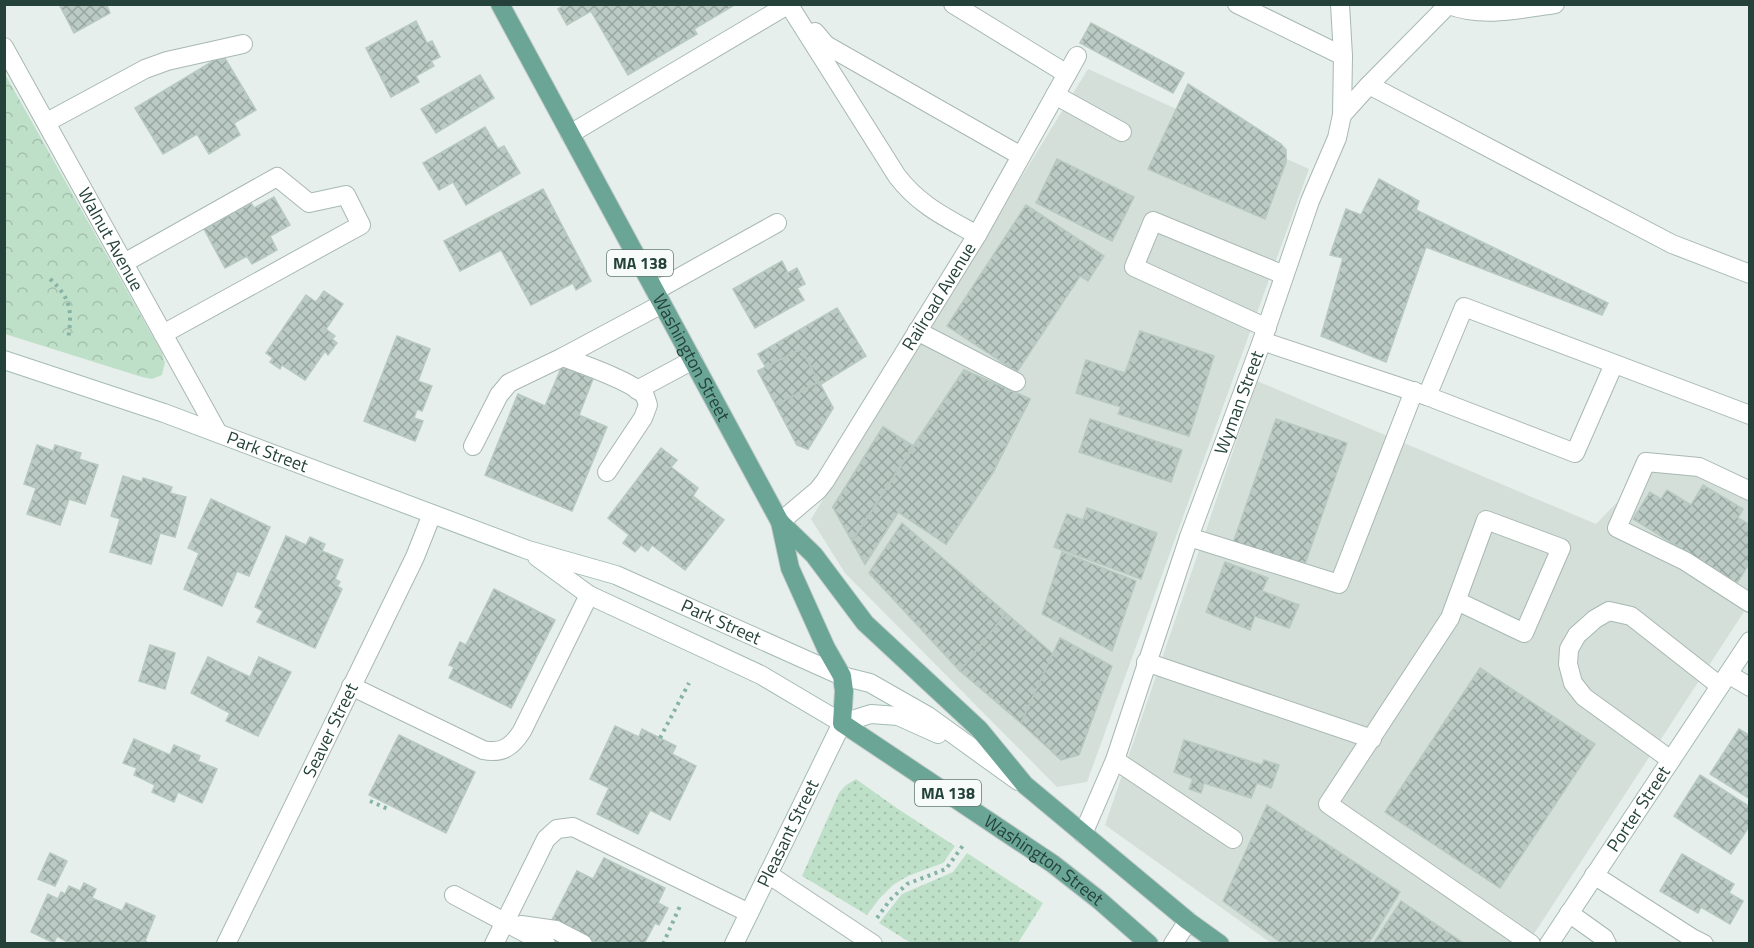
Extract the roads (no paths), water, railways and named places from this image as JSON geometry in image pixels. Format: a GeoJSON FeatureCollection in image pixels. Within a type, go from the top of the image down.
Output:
{"type":"FeatureCollection","features":[{"type":"Feature","properties":{"kind":"main road","name":"Washington Street"},"geometry":{"type":"LineString","coordinates":[[500,4],[780,522],[790,568],[826,648],[842,676],[844,691],[842,723],[1053,864],[1149,944]]}},
{"type":"Feature","properties":{"kind":"main road","name":"Washington Street"},"geometry":{"type":"LineString","coordinates":[[780,522],[814,555],[865,623],[979,729],[1025,785],[1188,921],[1220,944]]}},
{"type":"Feature","properties":{"kind":"street"},"geometry":{"type":"LineString","coordinates":[[953,4],[1067,74]]}},
{"type":"Feature","properties":{"kind":"street"},"geometry":{"type":"LineString","coordinates":[[1237,4],[1343,56]]}},
{"type":"Feature","properties":{"kind":"street"},"geometry":{"type":"LineString","coordinates":[[1340,4],[1343,56],[1342,115]]}},
{"type":"Feature","properties":{"kind":"street"},"geometry":{"type":"LineString","coordinates":[[1449,5],[1479,12],[1555,4]]}},
{"type":"Feature","properties":{"kind":"street"},"geometry":{"type":"LineString","coordinates":[[570,134],[789,5]]}},
{"type":"Feature","properties":{"kind":"street"},"geometry":{"type":"LineString","coordinates":[[789,5],[826,45],[1021,156]]}},
{"type":"Feature","properties":{"kind":"street"},"geometry":{"type":"LineString","coordinates":[[789,5],[909,193],[927,207],[976,235]]}},
{"type":"Feature","properties":{"kind":"street","name":"Wyman Street"},"geometry":{"type":"LineString","coordinates":[[1083,834],[1115,760],[1189,537],[1264,335],[1310,201],[1337,138],[1342,115],[1449,5]]}},
{"type":"Feature","properties":{"kind":"street"},"geometry":{"type":"LineString","coordinates":[[46,122],[145,69],[167,61],[243,44]]}},
{"type":"Feature","properties":{"kind":"street","name":"Walnut Avenue"},"geometry":{"type":"LineString","coordinates":[[4,47],[218,433]]}},
{"type":"Feature","properties":{"kind":"street","name":"Railroad Avenue"},"geometry":{"type":"LineString","coordinates":[[780,522],[818,490],[825,481],[976,235],[1077,56]]}},
{"type":"Feature","properties":{"kind":"street"},"geometry":{"type":"LineString","coordinates":[[1369,85],[1672,244],[1749,274]]}},
{"type":"Feature","properties":{"kind":"street"},"geometry":{"type":"LineString","coordinates":[[1055,95],[1122,132]]}},
{"type":"Feature","properties":{"kind":"street"},"geometry":{"type":"LineString","coordinates":[[124,263],[277,177],[309,203],[346,195],[361,225],[164,334]]}},
{"type":"Feature","properties":{"kind":"street"},"geometry":{"type":"LineString","coordinates":[[1284,275],[1153,221],[1134,267],[1264,335],[1575,453],[1614,364]]}},
{"type":"Feature","properties":{"kind":"street"},"geometry":{"type":"LineString","coordinates":[[473,446],[499,396],[509,383],[564,357],[777,223]]}},
{"type":"Feature","properties":{"kind":"street"},"geometry":{"type":"LineString","coordinates":[[1189,537],[1339,584],[1420,394],[1464,307],[1749,415]]}},
{"type":"Feature","properties":{"kind":"street"},"geometry":{"type":"LineString","coordinates":[[917,331],[1016,382]]}},
{"type":"Feature","properties":{"kind":"street"},"geometry":{"type":"LineString","coordinates":[[564,357],[623,382],[644,396],[648,405],[646,412],[607,472]]}},
{"type":"Feature","properties":{"kind":"street","name":"Park Street"},"geometry":{"type":"LineString","coordinates":[[4,360],[218,433],[528,550],[616,575],[842,676]]}},
{"type":"Feature","properties":{"kind":"street"},"geometry":{"type":"LineString","coordinates":[[637,390],[693,360]]}},
{"type":"Feature","properties":{"kind":"street"},"geometry":{"type":"LineString","coordinates":[[1749,491],[1699,467],[1646,462],[1617,528],[1685,561],[1749,603]]}},
{"type":"Feature","properties":{"kind":"street","name":"Seaver Street"},"geometry":{"type":"LineString","coordinates":[[226,944],[415,556],[432,514]]}},
{"type":"Feature","properties":{"kind":"street"},"geometry":{"type":"LineString","coordinates":[[1457,601],[1524,633],[1561,548],[1486,520],[1450,618],[1328,804],[1531,944]]}},
{"type":"Feature","properties":{"kind":"street","name":"Park Street"},"geometry":{"type":"LineString","coordinates":[[528,550],[590,595],[761,675]]}},
{"type":"Feature","properties":{"kind":"street"},"geometry":{"type":"LineString","coordinates":[[351,686],[483,750],[493,752],[505,750],[516,741],[522,731],[590,595]]}},
{"type":"Feature","properties":{"kind":"street"},"geometry":{"type":"LineString","coordinates":[[1671,760],[1584,697],[1573,682],[1568,664],[1569,649],[1577,635],[1595,619],[1609,611],[1631,616],[1724,680],[1749,687]]}},
{"type":"Feature","properties":{"kind":"street","name":"Porter Street"},"geometry":{"type":"LineString","coordinates":[[1549,944],[1749,641]]}},
{"type":"Feature","properties":{"kind":"street"},"geometry":{"type":"LineString","coordinates":[[1146,662],[1372,739]]}},
{"type":"Feature","properties":{"kind":"street","name":"Washington Street"},"geometry":{"type":"LineString","coordinates":[[761,675],[842,723],[871,714],[898,716],[976,751]]}},
{"type":"Feature","properties":{"kind":"street","name":"Washington Street"},"geometry":{"type":"LineString","coordinates":[[842,676],[870,683],[928,716],[1025,785]]}},
{"type":"Feature","properties":{"kind":"street","name":"Pleasant Street"},"geometry":{"type":"LineString","coordinates":[[734,944],[842,723]]}},
{"type":"Feature","properties":{"kind":"street"},"geometry":{"type":"LineString","coordinates":[[1115,760],[1233,839]]}},
{"type":"Feature","properties":{"kind":"street"},"geometry":{"type":"LineString","coordinates":[[494,944],[546,839],[557,829],[573,827],[749,913]]}},
{"type":"Feature","properties":{"kind":"street"},"geometry":{"type":"LineString","coordinates":[[768,874],[868,940]]}},
{"type":"Feature","properties":{"kind":"street"},"geometry":{"type":"LineString","coordinates":[[1594,875],[1704,944]]}},
{"type":"Feature","properties":{"kind":"street"},"geometry":{"type":"LineString","coordinates":[[454,895],[546,944]]}},
{"type":"Feature","properties":{"kind":"street"},"geometry":{"type":"LineString","coordinates":[[1569,913],[1604,938],[1607,944]]}},
{"type":"Feature","properties":{"kind":"street"},"geometry":{"type":"LineString","coordinates":[[1173,944],[1188,921]]}},
{"type":"Feature","properties":{"kind":"street"},"geometry":{"type":"LineString","coordinates":[[504,923],[521,944]]}},
{"type":"Feature","properties":{"kind":"street"},"geometry":{"type":"LineString","coordinates":[[504,923],[556,930],[583,944]]}}]}
